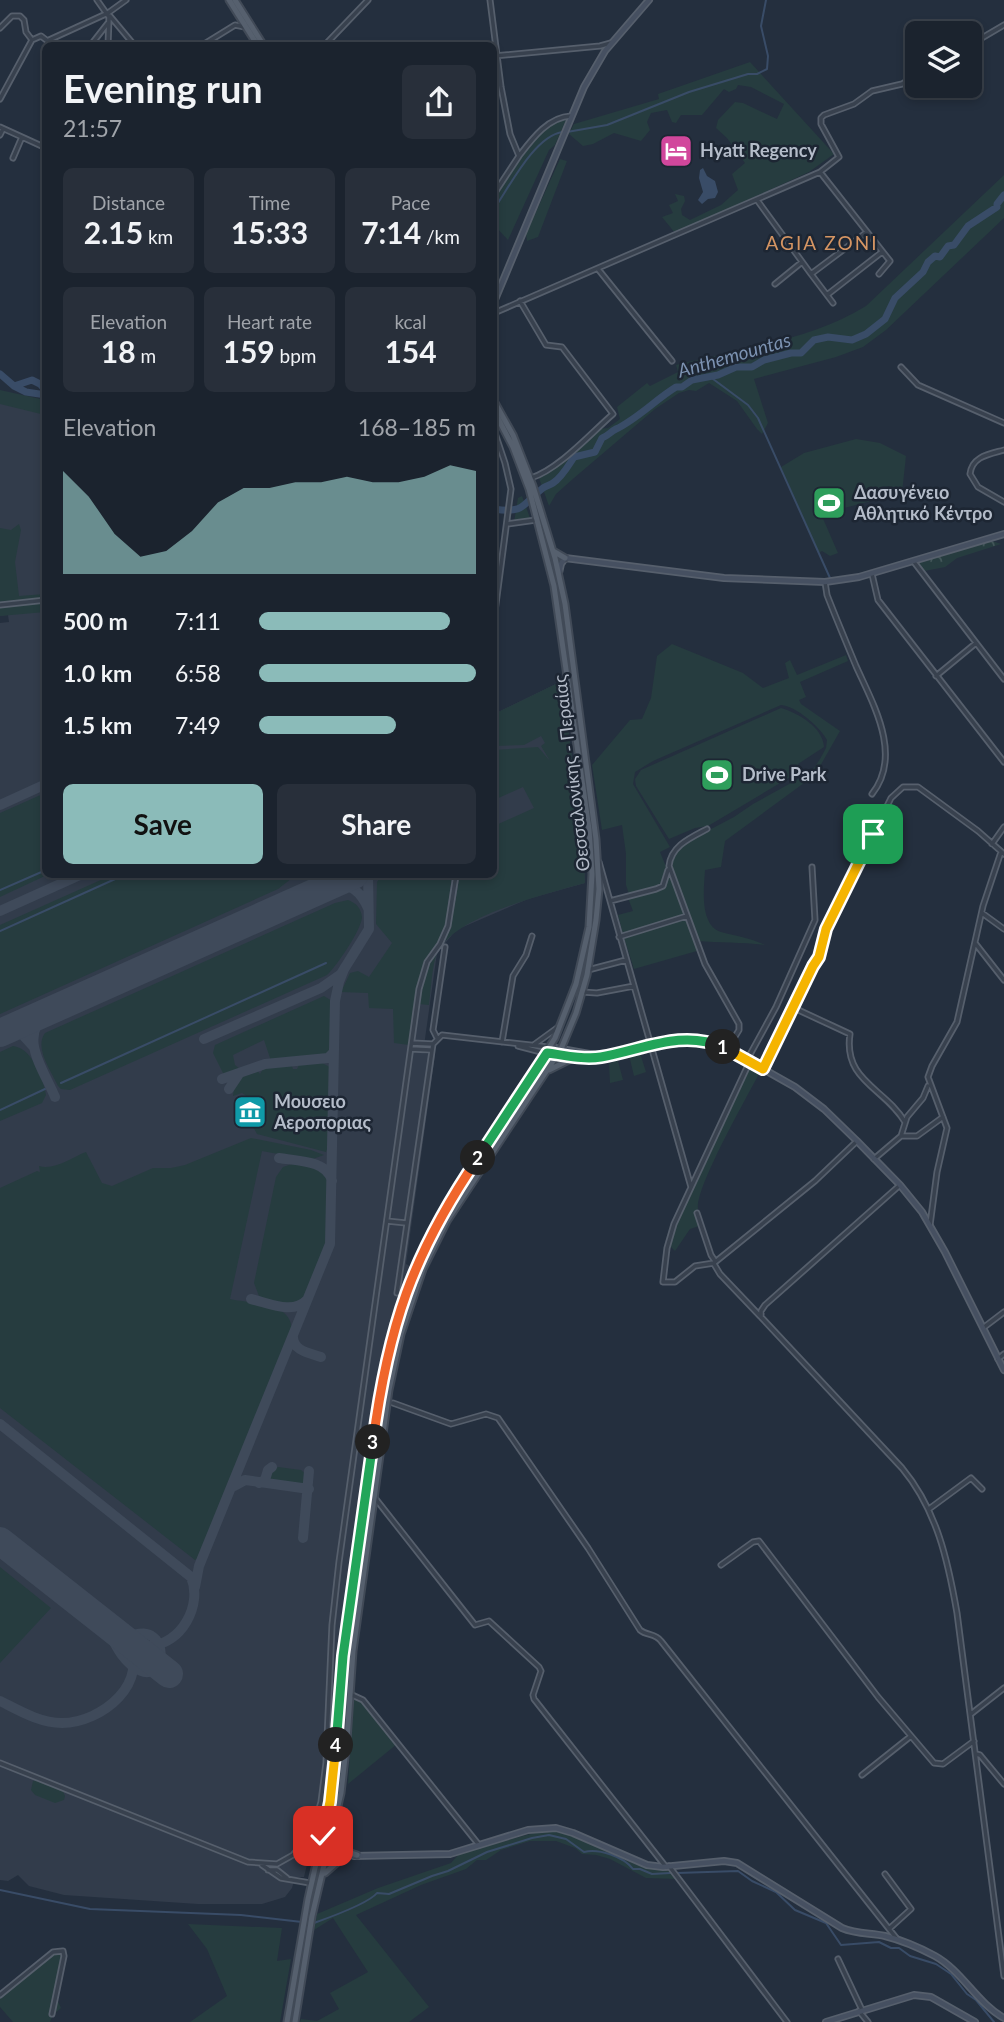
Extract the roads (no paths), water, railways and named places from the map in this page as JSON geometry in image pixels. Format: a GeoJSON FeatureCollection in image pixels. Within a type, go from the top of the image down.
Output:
{"type":"FeatureCollection","features":[{"type":"Feature","properties":{"kind":"main road"},"geometry":{"type":"LineString","coordinates":[[229,0],[255,42]]}},
{"type":"Feature","properties":{"kind":"main road"},"geometry":{"type":"LineString","coordinates":[[235,0],[261,42]]}},
{"type":"Feature","properties":{"kind":"main road"},"geometry":{"type":"LineString","coordinates":[[497,295],[584,87],[602,55],[649,0]]}},
{"type":"Feature","properties":{"kind":"main road","name":"Θεσσαλονίκης - Περαίας"},"geometry":{"type":"LineString","coordinates":[[497,406],[513,435],[531,478],[531,487]]}},
{"type":"Feature","properties":{"kind":"main road","name":"Θεσσαλονίκης - Περαίας"},"geometry":{"type":"LineString","coordinates":[[295,2022],[312,1916],[333,1834],[345,1763],[353,1651],[392,1371],[404,1324],[423,1269],[457,1205],[559,1052],[588,971],[598,908],[598,856],[571,644],[559,574],[531,487],[497,417]]}},
{"type":"Feature","properties":{"kind":"main road","name":"Θεσσαλονίκης - Περαίας"},"geometry":{"type":"LineString","coordinates":[[287,2022],[333,1774],[343,1656],[378,1406],[392,1334],[412,1274],[435,1226],[549,1050],[576,984],[589,927],[592,883],[590,842],[561,627],[538,510]]}},
{"type":"Feature","properties":{"kind":"main road"},"geometry":{"type":"LineString","coordinates":[[553,551],[565,558],[724,578],[825,582],[872,573],[1003,537]]}},
{"type":"Feature","properties":{"kind":"main road"},"geometry":{"type":"LineString","coordinates":[[559,574],[565,558]]}},
{"type":"Feature","properties":{"kind":"main road"},"geometry":{"type":"LineString","coordinates":[[549,1050],[575,1057],[603,1056],[695,1038],[726,1048],[806,1094],[900,1185],[930,1225],[1004,1370]]}},
{"type":"Feature","properties":{"kind":"main road"},"geometry":{"type":"LineString","coordinates":[[559,1052],[603,1056]]}},
{"type":"Feature","properties":{"kind":"main road"},"geometry":{"type":"LineString","coordinates":[[547,1072],[575,1057]]}},
{"type":"Feature","properties":{"kind":"main road"},"geometry":{"type":"LineString","coordinates":[[323,1835],[328,1851],[336,1857],[444,1854],[547,1827],[573,1833],[647,1865],[667,1867],[724,1861],[737,1863],[842,1928],[898,1941],[940,1960],[1004,2018]]}},
{"type":"Feature","properties":{"kind":"main road"},"geometry":{"type":"LineString","coordinates":[[333,1834],[338,1849],[357,1855]]}},
{"type":"Feature","properties":{"kind":"main road"},"geometry":{"type":"LineString","coordinates":[[321,1878],[331,1865],[347,1857]]}},
{"type":"Feature","properties":{"kind":"main road"},"geometry":{"type":"LineString","coordinates":[[826,2022],[907,1996],[919,1995],[931,1997],[975,2022]]}},
{"type":"Feature","properties":{"kind":"street"},"geometry":{"type":"LineString","coordinates":[[97,0],[132,42]]}},
{"type":"Feature","properties":{"kind":"street"},"geometry":{"type":"LineString","coordinates":[[31,38],[41,36],[49,40],[110,14],[126,0]]}},
{"type":"Feature","properties":{"kind":"street"},"geometry":{"type":"LineString","coordinates":[[328,42],[368,0]]}},
{"type":"Feature","properties":{"kind":"street"},"geometry":{"type":"LineString","coordinates":[[489,0],[494,42]]}},
{"type":"Feature","properties":{"kind":"street"},"geometry":{"type":"LineString","coordinates":[[108,42],[110,14]]}},
{"type":"Feature","properties":{"kind":"street"},"geometry":{"type":"LineString","coordinates":[[0,28],[12,16],[20,16],[31,38]]}},
{"type":"Feature","properties":{"kind":"street"},"geometry":{"type":"LineString","coordinates":[[93,42],[108,23]]}},
{"type":"Feature","properties":{"kind":"street"},"geometry":{"type":"LineString","coordinates":[[207,42],[235,25],[246,27]]}},
{"type":"Feature","properties":{"kind":"street"},"geometry":{"type":"LineString","coordinates":[[982,38],[1004,25]]}},
{"type":"Feature","properties":{"kind":"street"},"geometry":{"type":"LineString","coordinates":[[0,99],[31,38]]}},
{"type":"Feature","properties":{"kind":"street"},"geometry":{"type":"LineString","coordinates":[[497,55],[596,47],[613,42]]}},
{"type":"Feature","properties":{"kind":"street"},"geometry":{"type":"LineString","coordinates":[[596,47],[602,55]]}},
{"type":"Feature","properties":{"kind":"street"},"geometry":{"type":"LineString","coordinates":[[497,66],[510,134],[519,156]]}},
{"type":"Feature","properties":{"kind":"street"},"geometry":{"type":"LineString","coordinates":[[497,312],[820,173],[839,157],[821,124],[821,118],[854,104],[872,91],[905,82]]}},
{"type":"Feature","properties":{"kind":"street"},"geometry":{"type":"LineString","coordinates":[[497,189],[519,156],[549,124],[572,116]]}},
{"type":"Feature","properties":{"kind":"street"},"geometry":{"type":"LineString","coordinates":[[0,135],[1,128],[42,146]]}},
{"type":"Feature","properties":{"kind":"street"},"geometry":{"type":"LineString","coordinates":[[13,158],[22,137]]}},
{"type":"Feature","properties":{"kind":"street"},"geometry":{"type":"LineString","coordinates":[[820,173],[890,263],[879,274]]}},
{"type":"Feature","properties":{"kind":"street"},"geometry":{"type":"LineString","coordinates":[[757,200],[833,303]]}},
{"type":"Feature","properties":{"kind":"street"},"geometry":{"type":"LineString","coordinates":[[811,274],[867,232]]}},
{"type":"Feature","properties":{"kind":"street"},"geometry":{"type":"LineString","coordinates":[[827,295],[882,251]]}},
{"type":"Feature","properties":{"kind":"street"},"geometry":{"type":"LineString","coordinates":[[775,284],[802,262]]}},
{"type":"Feature","properties":{"kind":"street"},"geometry":{"type":"LineString","coordinates":[[598,269],[672,361]]}},
{"type":"Feature","properties":{"kind":"street"},"geometry":{"type":"LineString","coordinates":[[520,301],[546,345],[562,347],[613,414],[557,463],[544,473],[531,478]]}},
{"type":"Feature","properties":{"kind":"street"},"geometry":{"type":"LineString","coordinates":[[901,367],[918,385],[1004,423]]}},
{"type":"Feature","properties":{"kind":"street"},"geometry":{"type":"LineString","coordinates":[[497,439],[508,473],[511,497],[497,597]]}},
{"type":"Feature","properties":{"kind":"street"},"geometry":{"type":"LineString","coordinates":[[1004,450],[981,457],[972,464],[970,474],[978,488],[1004,502]]}},
{"type":"Feature","properties":{"kind":"street"},"geometry":{"type":"LineString","coordinates":[[507,524],[538,519]]}},
{"type":"Feature","properties":{"kind":"street"},"geometry":{"type":"LineString","coordinates":[[912,560],[1004,680]]}},
{"type":"Feature","properties":{"kind":"street"},"geometry":{"type":"LineString","coordinates":[[872,573],[878,600],[1004,762]]}},
{"type":"Feature","properties":{"kind":"street"},"geometry":{"type":"LineString","coordinates":[[825,582],[827,595],[883,730],[883,772],[880,785],[872,794]]}},
{"type":"Feature","properties":{"kind":"street"},"geometry":{"type":"LineString","coordinates":[[0,605],[42,600]]}},
{"type":"Feature","properties":{"kind":"street"},"geometry":{"type":"LineString","coordinates":[[936,676],[976,643]]}},
{"type":"Feature","properties":{"kind":"street"},"geometry":{"type":"LineString","coordinates":[[762,1068],[819,957],[826,929],[891,798],[903,787],[918,787],[1003,853],[974,942],[957,1022],[935,1060],[928,1077],[926,1093],[909,1114],[901,1136],[874,1159]]}},
{"type":"Feature","properties":{"kind":"street"},"geometry":{"type":"LineString","coordinates":[[992,844],[1004,827]]}},
{"type":"Feature","properties":{"kind":"street"},"geometry":{"type":"LineString","coordinates":[[610,901],[663,886],[670,858],[679,847],[706,829]]}},
{"type":"Feature","properties":{"kind":"street"},"geometry":{"type":"LineString","coordinates":[[598,856],[691,1187]]}},
{"type":"Feature","properties":{"kind":"street"},"geometry":{"type":"LineString","coordinates":[[669,866],[701,953],[740,1026],[726,1048]]}},
{"type":"Feature","properties":{"kind":"street"},"geometry":{"type":"LineString","coordinates":[[812,867],[815,920],[669,1239],[663,1282],[675,1282],[695,1266],[715,1262],[815,1181],[857,1141]]}},
{"type":"Feature","properties":{"kind":"street"},"geometry":{"type":"LineString","coordinates":[[0,1763],[248,1862],[277,1864],[293,1856],[308,1838],[317,1820],[325,1774],[330,1659],[338,1572],[422,974],[446,934],[456,878]]}},
{"type":"Feature","properties":{"kind":"street"},"geometry":{"type":"LineString","coordinates":[[982,913],[1004,929]]}},
{"type":"Feature","properties":{"kind":"street"},"geometry":{"type":"LineString","coordinates":[[619,937],[687,916]]}},
{"type":"Feature","properties":{"kind":"street"},"geometry":{"type":"LineString","coordinates":[[502,1042],[513,976],[526,955],[532,936]]}},
{"type":"Feature","properties":{"kind":"street"},"geometry":{"type":"LineString","coordinates":[[974,942],[1004,980]]}},
{"type":"Feature","properties":{"kind":"street"},"geometry":{"type":"LineString","coordinates":[[437,1038],[433,1030],[445,947]]}},
{"type":"Feature","properties":{"kind":"street"},"geometry":{"type":"LineString","coordinates":[[588,971],[626,960]]}},
{"type":"Feature","properties":{"kind":"street"},"geometry":{"type":"LineString","coordinates":[[582,992],[594,993],[634,986]]}},
{"type":"Feature","properties":{"kind":"street"},"geometry":{"type":"LineString","coordinates":[[794,1007],[850,1034],[850,1050],[855,1071],[894,1106],[905,1122]]}},
{"type":"Feature","properties":{"kind":"street"},"geometry":{"type":"LineString","coordinates":[[534,1045],[548,1037],[564,1018]]}},
{"type":"Feature","properties":{"kind":"street"},"geometry":{"type":"LineString","coordinates":[[397,1293],[433,1044],[442,1035],[549,1050]]}},
{"type":"Feature","properties":{"kind":"street"},"geometry":{"type":"LineString","coordinates":[[412,1043],[433,1044]]}},
{"type":"Feature","properties":{"kind":"street"},"geometry":{"type":"LineString","coordinates":[[517,1045],[534,1045],[549,1050]]}},
{"type":"Feature","properties":{"kind":"street"},"geometry":{"type":"LineString","coordinates":[[411,1049],[431,1049]]}},
{"type":"Feature","properties":{"kind":"street"},"geometry":{"type":"LineString","coordinates":[[928,1077],[947,1128],[937,1172],[930,1225]]}},
{"type":"Feature","properties":{"kind":"street"},"geometry":{"type":"LineString","coordinates":[[901,1136],[917,1136],[943,1117]]}},
{"type":"Feature","properties":{"kind":"street"},"geometry":{"type":"LineString","coordinates":[[759,1311],[900,1185]]}},
{"type":"Feature","properties":{"kind":"street"},"geometry":{"type":"LineString","coordinates":[[697,1213],[718,1271],[759,1311],[761,1317],[902,1468],[918,1488],[939,1533],[950,1576],[971,1714],[1004,1976]]}},
{"type":"Feature","properties":{"kind":"street"},"geometry":{"type":"LineString","coordinates":[[387,1221],[406,1223]]}},
{"type":"Feature","properties":{"kind":"street"},"geometry":{"type":"LineString","coordinates":[[983,1328],[1004,1312]]}},
{"type":"Feature","properties":{"kind":"street"},"geometry":{"type":"LineString","coordinates":[[998,1359],[1004,1354]]}},
{"type":"Feature","properties":{"kind":"street"},"geometry":{"type":"LineString","coordinates":[[393,1403],[451,1424],[486,1414],[498,1418],[588,1548],[640,1630],[661,1640],[898,1941]]}},
{"type":"Feature","properties":{"kind":"street"},"geometry":{"type":"LineString","coordinates":[[929,1509],[971,1478],[982,1489]]}},
{"type":"Feature","properties":{"kind":"street"},"geometry":{"type":"LineString","coordinates":[[374,1497],[475,1625],[486,1621],[491,1623],[539,1667],[541,1671],[534,1699],[787,2022]]}},
{"type":"Feature","properties":{"kind":"street"},"geometry":{"type":"LineString","coordinates":[[721,1565],[753,1542],[759,1541],[930,1760],[939,1765],[949,1761],[974,1741]]}},
{"type":"Feature","properties":{"kind":"street"},"geometry":{"type":"LineString","coordinates":[[971,1714],[1004,1688]]}},
{"type":"Feature","properties":{"kind":"street"},"geometry":{"type":"LineString","coordinates":[[350,1694],[363,1700],[479,1845]]}},
{"type":"Feature","properties":{"kind":"street"},"geometry":{"type":"LineString","coordinates":[[862,1775],[911,1736]]}},
{"type":"Feature","properties":{"kind":"street"},"geometry":{"type":"LineString","coordinates":[[976,1754],[980,1755],[1004,1784]]}},
{"type":"Feature","properties":{"kind":"street"},"geometry":{"type":"LineString","coordinates":[[262,1864],[276,1876],[311,1883]]}},
{"type":"Feature","properties":{"kind":"street"},"geometry":{"type":"LineString","coordinates":[[276,1876],[277,1864]]}},
{"type":"Feature","properties":{"kind":"street"},"geometry":{"type":"LineString","coordinates":[[268,1871],[277,1870],[288,1878]]}},
{"type":"Feature","properties":{"kind":"street"},"geometry":{"type":"LineString","coordinates":[[885,1874],[911,1909],[889,1929]]}},
{"type":"Feature","properties":{"kind":"street"},"geometry":{"type":"LineString","coordinates":[[0,1995],[53,1952],[63,1951],[52,2014]]}},
{"type":"Feature","properties":{"kind":"street"},"geometry":{"type":"LineString","coordinates":[[838,1959],[868,2022]]}},
{"type":"Feature","properties":{"kind":"water"},"geometry":{"type":"Polygon","coordinates":[[[703,168],[707,176],[715,181],[718,192],[715,198],[702,204],[698,200],[703,192],[699,178],[703,168]]]}},
{"type":"Feature","properties":{"kind":"waterway"},"geometry":{"type":"LineString","coordinates":[[567,132],[607,125],[689,92],[767,69],[768,56],[761,26],[766,0]]}},
{"type":"Feature","properties":{"kind":"waterway"},"geometry":{"type":"LineString","coordinates":[[497,204],[532,152],[552,136],[562,132]]}},
{"type":"Feature","properties":{"kind":"waterway","name":"Anthemountas"},"geometry":{"type":"LineString","coordinates":[[497,509],[512,510],[523,506],[559,478],[574,457],[595,452],[602,438],[676,387],[736,367],[752,367],[764,360],[801,353],[814,340],[828,337],[852,340],[866,334],[885,319],[895,298],[923,272],[928,262],[935,256],[940,257],[948,246],[954,245],[968,226],[997,207],[1004,195]]}},
{"type":"Feature","properties":{"kind":"waterway","name":"Anthemountas"},"geometry":{"type":"LineString","coordinates":[[0,374],[14,386],[32,380],[42,386]]}},
{"type":"Feature","properties":{"kind":"waterway"},"geometry":{"type":"LineString","coordinates":[[709,376],[748,405],[758,418],[830,578]]}},
{"type":"Feature","properties":{"kind":"waterway","name":"Anthemountas"},"geometry":{"type":"LineString","coordinates":[[14,386],[26,392],[42,394]]}},
{"type":"Feature","properties":{"kind":"waterway"},"geometry":{"type":"LineString","coordinates":[[0,890],[42,872]]}},
{"type":"Feature","properties":{"kind":"waterway"},"geometry":{"type":"LineString","coordinates":[[0,931],[117,878]]}},
{"type":"Feature","properties":{"kind":"waterway"},"geometry":{"type":"LineString","coordinates":[[61,1083],[326,963]]}},
{"type":"Feature","properties":{"kind":"waterway"},"geometry":{"type":"LineString","coordinates":[[0,1110],[45,1089]]}},
{"type":"Feature","properties":{"kind":"waterway"},"geometry":{"type":"LineString","coordinates":[[314,1923],[357,1906],[377,1893],[389,1894],[448,1871],[487,1852],[549,1835],[566,1839],[584,1852],[611,1854],[633,1869],[652,1874],[670,1873]]}},
{"type":"Feature","properties":{"kind":"waterway"},"geometry":{"type":"LineString","coordinates":[[677,1873],[738,1871],[776,1892],[795,1910],[826,1923],[841,1945],[879,1942],[936,1964],[951,1974],[994,2022]]}},
{"type":"Feature","properties":{"kind":"waterway"},"geometry":{"type":"LineString","coordinates":[[0,1890],[90,1909],[241,1915],[302,1922]]}},
{"type":"Feature","properties":{"kind":"place","name":"Hyatt Regency"},"geometry":{"type":"Point","coordinates":[676,151]}},
{"type":"Feature","properties":{"kind":"place","name":"Δασυγένειο Αθλητικό Κέντρο"},"geometry":{"type":"Point","coordinates":[829,503]}},
{"type":"Feature","properties":{"kind":"place","name":"Drive Park"},"geometry":{"type":"Point","coordinates":[717,775]}},
{"type":"Feature","properties":{"kind":"place","name":"Μουσειο Αεροποριας"},"geometry":{"type":"Point","coordinates":[250,1112]}},
{"type":"Feature","properties":{"kind":"district","name":"AGIA ZONI"},"geometry":{"type":"Point","coordinates":[822,243]}}]}
